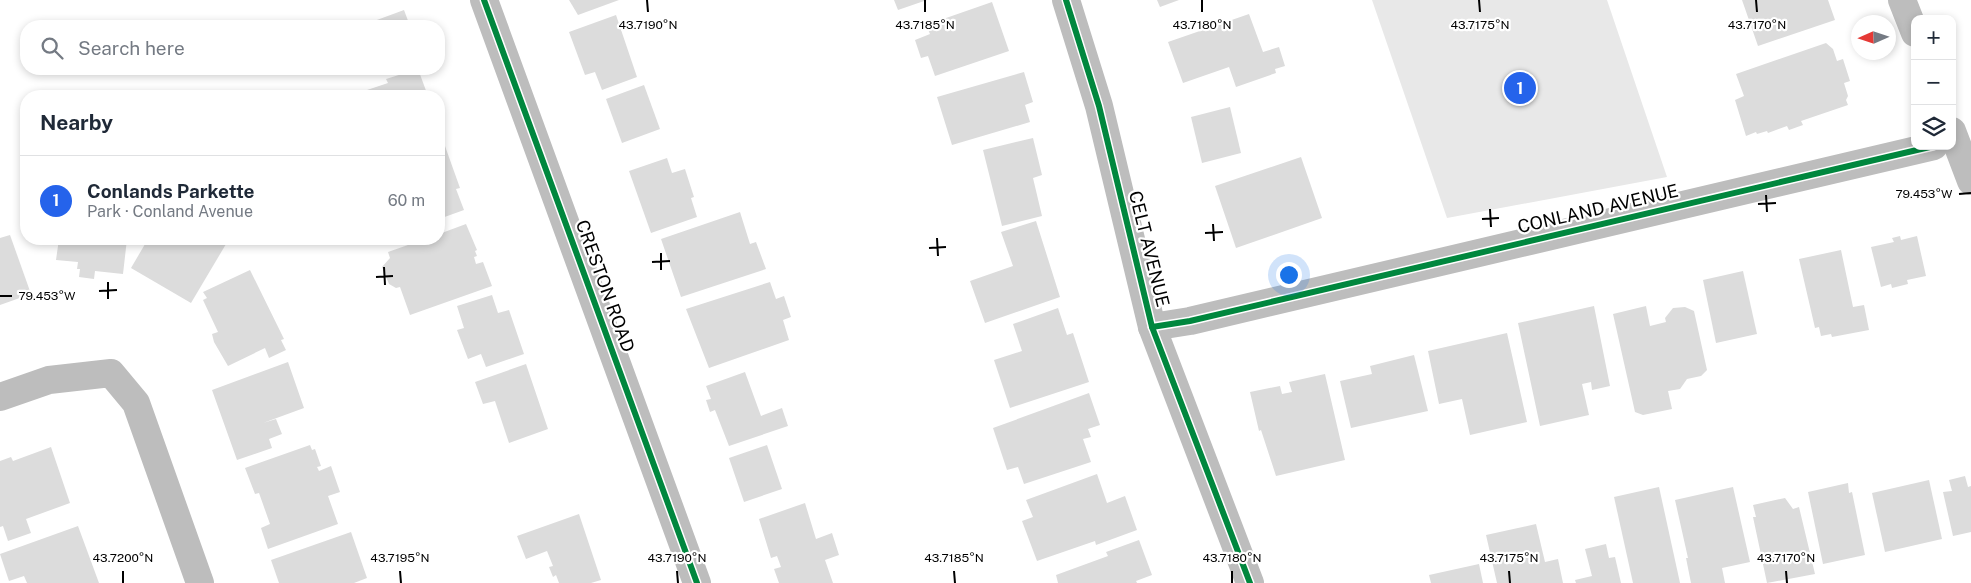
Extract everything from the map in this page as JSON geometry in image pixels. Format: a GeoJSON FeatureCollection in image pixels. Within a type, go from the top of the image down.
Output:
{"type":"FeatureCollection","features":[{"type":"Feature","properties":{"kind":"street","name":"CRESTON ROAD"},"geometry":{"type":"LineString","coordinates":[[484,0],[697,583]]}},
{"type":"Feature","properties":{"kind":"street","name":"CELT AVENUE"},"geometry":{"type":"LineString","coordinates":[[1066,0],[1099,106],[1152,327],[1250,583]]}},
{"type":"Feature","properties":{"kind":"street"},"geometry":{"type":"LineString","coordinates":[[1902,0],[1911,23]]}},
{"type":"Feature","properties":{"kind":"street","name":"CONLAND AVENUE"},"geometry":{"type":"LineString","coordinates":[[1152,327],[1210,316],[1911,149]]}},
{"type":"Feature","properties":{"kind":"street"},"geometry":{"type":"LineString","coordinates":[[1954,150],[1971,181]]}},
{"type":"Feature","properties":{"kind":"street"},"geometry":{"type":"LineString","coordinates":[[0,397],[49,380],[111,373],[136,403],[200,583]]}},
{"type":"Feature","properties":{"kind":"shaded area"},"geometry":{"type":"Polygon","coordinates":[[[1372,0],[1607,0],[1667,177],[1447,218],[1372,0]]]}},
{"type":"Feature","properties":{"kind":"building"},"geometry":{"type":"Polygon","coordinates":[[[569,0],[619,0],[578,15],[569,0]]]}},
{"type":"Feature","properties":{"kind":"building"},"geometry":{"type":"Polygon","coordinates":[[[894,0],[927,0],[898,10],[894,0]]]}},
{"type":"Feature","properties":{"kind":"building"},"geometry":{"type":"Polygon","coordinates":[[[1157,0],[1179,0],[1160,7],[1157,0]]]}},
{"type":"Feature","properties":{"kind":"building"},"geometry":{"type":"Polygon","coordinates":[[[1742,0],[1828,0],[1835,20],[1758,46],[1742,0]]]}},
{"type":"Feature","properties":{"kind":"building"},"geometry":{"type":"Polygon","coordinates":[[[992,2],[1009,51],[935,76],[928,56],[921,58],[915,40],[930,34],[926,25],[992,2]]]}},
{"type":"Feature","properties":{"kind":"building"},"geometry":{"type":"Polygon","coordinates":[[[404,10],[408,20],[377,20],[404,10]]]}},
{"type":"Feature","properties":{"kind":"building"},"geometry":{"type":"Polygon","coordinates":[[[1249,14],[1263,52],[1279,47],[1285,66],[1275,69],[1276,73],[1236,87],[1229,67],[1183,83],[1168,42],[1249,14]]]}},
{"type":"Feature","properties":{"kind":"building"},"geometry":{"type":"Polygon","coordinates":[[[616,15],[637,77],[602,90],[595,72],[585,75],[569,32],[616,15]]]}},
{"type":"Feature","properties":{"kind":"building"},"geometry":{"type":"Polygon","coordinates":[[[1826,43],[1833,49],[1837,61],[1843,59],[1850,81],[1844,83],[1848,96],[1846,100],[1848,105],[1801,121],[1803,125],[1789,130],[1787,126],[1768,133],[1767,131],[1757,134],[1756,132],[1746,136],[1735,100],[1744,96],[1736,74],[1826,43]]]}},
{"type":"Feature","properties":{"kind":"building"},"geometry":{"type":"Polygon","coordinates":[[[1024,72],[1033,102],[1025,105],[1030,122],[952,145],[937,97],[1024,72]]]}},
{"type":"Feature","properties":{"kind":"building"},"geometry":{"type":"Polygon","coordinates":[[[399,75],[420,75],[426,90],[367,90],[388,83],[386,79],[399,75]]]}},
{"type":"Feature","properties":{"kind":"building"},"geometry":{"type":"Polygon","coordinates":[[[644,85],[660,129],[622,143],[606,99],[644,85]]]}},
{"type":"Feature","properties":{"kind":"building"},"geometry":{"type":"Polygon","coordinates":[[[1230,107],[1241,153],[1202,163],[1191,117],[1230,107]]]}},
{"type":"Feature","properties":{"kind":"building"},"geometry":{"type":"Polygon","coordinates":[[[1033,138],[1042,175],[1033,178],[1042,216],[1002,226],[983,150],[1033,138]]]}},
{"type":"Feature","properties":{"kind":"building"},"geometry":{"type":"Polygon","coordinates":[[[445,146],[460,188],[456,189],[464,210],[445,217],[445,146]]]}},
{"type":"Feature","properties":{"kind":"building"},"geometry":{"type":"Polygon","coordinates":[[[1301,157],[1322,218],[1236,248],[1215,186],[1301,157]]]}},
{"type":"Feature","properties":{"kind":"building"},"geometry":{"type":"Polygon","coordinates":[[[667,158],[672,173],[685,169],[694,197],[691,198],[697,217],[651,233],[629,171],[667,158]]]}},
{"type":"Feature","properties":{"kind":"building"},"geometry":{"type":"Polygon","coordinates":[[[740,212],[750,244],[756,242],[766,269],[681,297],[661,239],[740,212]]]}},
{"type":"Feature","properties":{"kind":"building"},"geometry":{"type":"Polygon","coordinates":[[[1036,221],[1060,297],[985,323],[970,281],[1013,266],[1001,232],[1036,221]]]}},
{"type":"Feature","properties":{"kind":"building"},"geometry":{"type":"Polygon","coordinates":[[[466,224],[477,250],[475,251],[477,256],[474,257],[476,264],[483,262],[492,286],[410,315],[400,287],[396,288],[389,284],[382,267],[390,258],[388,252],[408,245],[445,245],[445,232],[466,224]]]}},
{"type":"Feature","properties":{"kind":"building"},"geometry":{"type":"Polygon","coordinates":[[[10,235],[31,294],[0,305],[0,238],[10,235]]]}},
{"type":"Feature","properties":{"kind":"building"},"geometry":{"type":"Polygon","coordinates":[[[1900,236],[1901,240],[1917,236],[1926,276],[1907,280],[1908,284],[1892,288],[1891,284],[1881,287],[1871,247],[1894,242],[1892,238],[1900,236]]]}},
{"type":"Feature","properties":{"kind":"building"},"geometry":{"type":"Polygon","coordinates":[[[58,245],[126,245],[123,274],[95,271],[94,279],[79,277],[80,269],[77,269],[78,262],[56,260],[58,245]]]}},
{"type":"Feature","properties":{"kind":"building"},"geometry":{"type":"Polygon","coordinates":[[[144,245],[225,245],[191,303],[131,268],[144,245]]]}},
{"type":"Feature","properties":{"kind":"building"},"geometry":{"type":"Polygon","coordinates":[[[1841,250],[1853,307],[1864,305],[1869,330],[1832,337],[1831,334],[1821,336],[1819,327],[1815,328],[1799,259],[1841,250]]]}},
{"type":"Feature","properties":{"kind":"building"},"geometry":{"type":"Polygon","coordinates":[[[250,270],[284,339],[281,340],[286,350],[269,358],[265,348],[228,366],[214,342],[212,334],[218,332],[203,300],[207,298],[203,292],[250,270]]]}},
{"type":"Feature","properties":{"kind":"building"},"geometry":{"type":"Polygon","coordinates":[[[1743,271],[1757,334],[1716,343],[1703,280],[1743,271]]]}},
{"type":"Feature","properties":{"kind":"building"},"geometry":{"type":"Polygon","coordinates":[[[770,282],[776,299],[784,296],[791,317],[783,320],[789,340],[709,368],[686,309],[770,282]]]}},
{"type":"Feature","properties":{"kind":"building"},"geometry":{"type":"Polygon","coordinates":[[[492,295],[498,313],[509,310],[524,354],[486,367],[481,354],[468,359],[457,330],[464,328],[457,306],[492,295]]]}},
{"type":"Feature","properties":{"kind":"building"},"geometry":{"type":"Polygon","coordinates":[[[1594,306],[1610,386],[1592,390],[1591,382],[1582,384],[1589,415],[1540,426],[1518,323],[1594,306]]]}},
{"type":"Feature","properties":{"kind":"building"},"geometry":{"type":"Polygon","coordinates":[[[1646,306],[1650,326],[1666,322],[1665,318],[1673,308],[1685,307],[1694,311],[1707,370],[1701,376],[1687,379],[1680,389],[1668,391],[1672,409],[1643,415],[1635,412],[1613,314],[1646,306]]]}},
{"type":"Feature","properties":{"kind":"building"},"geometry":{"type":"Polygon","coordinates":[[[1058,308],[1067,335],[1073,333],[1089,382],[1010,408],[994,360],[1022,351],[1013,324],[1058,308]]]}},
{"type":"Feature","properties":{"kind":"building"},"geometry":{"type":"Polygon","coordinates":[[[1507,333],[1527,422],[1470,435],[1462,399],[1439,404],[1428,351],[1507,333]]]}},
{"type":"Feature","properties":{"kind":"building"},"geometry":{"type":"Polygon","coordinates":[[[1414,355],[1428,411],[1351,428],[1340,381],[1372,374],[1370,366],[1414,355]]]}},
{"type":"Feature","properties":{"kind":"building"},"geometry":{"type":"Polygon","coordinates":[[[288,362],[304,408],[263,423],[276,419],[282,434],[269,439],[272,448],[237,460],[212,390],[288,362]]]}},
{"type":"Feature","properties":{"kind":"building"},"geometry":{"type":"Polygon","coordinates":[[[526,364],[548,429],[509,443],[495,401],[483,404],[475,382],[526,364]]]}},
{"type":"Feature","properties":{"kind":"building"},"geometry":{"type":"Polygon","coordinates":[[[745,372],[761,416],[782,408],[788,426],[729,446],[715,410],[710,412],[706,400],[711,399],[706,386],[745,372]]]}},
{"type":"Feature","properties":{"kind":"building"},"geometry":{"type":"Polygon","coordinates":[[[1325,374],[1345,460],[1276,476],[1261,430],[1259,431],[1250,392],[1280,386],[1282,394],[1292,392],[1289,382],[1325,374]]]}},
{"type":"Feature","properties":{"kind":"building"},"geometry":{"type":"Polygon","coordinates":[[[1089,393],[1100,425],[1088,429],[1091,437],[1083,439],[1091,462],[1024,484],[1018,467],[1007,470],[993,428],[1089,393]]]}},
{"type":"Feature","properties":{"kind":"building"},"geometry":{"type":"Polygon","coordinates":[[[310,445],[312,450],[315,449],[321,466],[317,467],[319,471],[331,466],[340,492],[328,496],[338,524],[268,549],[261,528],[270,524],[259,493],[255,494],[245,468],[310,445]]]}},
{"type":"Feature","properties":{"kind":"building"},"geometry":{"type":"Polygon","coordinates":[[[767,445],[782,489],[744,502],[729,458],[767,445]]]}},
{"type":"Feature","properties":{"kind":"building"},"geometry":{"type":"Polygon","coordinates":[[[51,447],[70,503],[26,519],[31,533],[8,541],[3,526],[0,527],[0,461],[11,457],[13,461],[51,447]]]}},
{"type":"Feature","properties":{"kind":"building"},"geometry":{"type":"Polygon","coordinates":[[[1097,474],[1107,503],[1125,496],[1137,530],[1096,545],[1095,541],[1037,561],[1022,521],[1033,517],[1026,500],[1097,474]]]}},
{"type":"Feature","properties":{"kind":"building"},"geometry":{"type":"Polygon","coordinates":[[[1965,476],[1968,487],[1971,486],[1971,532],[1953,536],[1943,492],[1952,491],[1949,480],[1965,476]]]}},
{"type":"Feature","properties":{"kind":"building"},"geometry":{"type":"Polygon","coordinates":[[[1929,480],[1942,539],[1885,552],[1872,493],[1929,480]]]}},
{"type":"Feature","properties":{"kind":"building"},"geometry":{"type":"Polygon","coordinates":[[[1848,483],[1849,493],[1852,492],[1865,555],[1823,564],[1808,492],[1848,483]]]}},
{"type":"Feature","properties":{"kind":"building"},"geometry":{"type":"Polygon","coordinates":[[[1659,487],[1680,583],[1633,583],[1614,497],[1659,487]]]}},
{"type":"Feature","properties":{"kind":"building"},"geometry":{"type":"Polygon","coordinates":[[[1733,487],[1750,562],[1722,568],[1725,583],[1691,583],[1686,558],[1688,558],[1675,500],[1733,487]]]}},
{"type":"Feature","properties":{"kind":"building"},"geometry":{"type":"Polygon","coordinates":[[[1785,498],[1793,509],[1799,507],[1815,574],[1767,583],[1753,517],[1756,517],[1753,505],[1785,498]]]}},
{"type":"Feature","properties":{"kind":"building"},"geometry":{"type":"Polygon","coordinates":[[[805,503],[816,539],[832,533],[839,555],[825,560],[833,583],[779,583],[774,569],[781,567],[777,556],[771,558],[759,519],[805,503]]]}},
{"type":"Feature","properties":{"kind":"building"},"geometry":{"type":"Polygon","coordinates":[[[579,514],[601,580],[591,583],[559,583],[556,575],[553,577],[549,567],[553,566],[547,551],[526,559],[517,536],[579,514]]]}},
{"type":"Feature","properties":{"kind":"building"},"geometry":{"type":"Polygon","coordinates":[[[1536,524],[1545,562],[1558,559],[1563,583],[1497,583],[1486,535],[1536,524]]]}},
{"type":"Feature","properties":{"kind":"building"},"geometry":{"type":"Polygon","coordinates":[[[78,526],[99,583],[27,583],[24,576],[9,581],[0,554],[78,526]]]}},
{"type":"Feature","properties":{"kind":"building"},"geometry":{"type":"Polygon","coordinates":[[[351,532],[367,578],[354,583],[279,583],[271,560],[351,532]]]}},
{"type":"Feature","properties":{"kind":"building"},"geometry":{"type":"Polygon","coordinates":[[[1139,540],[1152,575],[1136,581],[1137,583],[1058,583],[1056,575],[1108,556],[1106,552],[1139,540]]]}},
{"type":"Feature","properties":{"kind":"building"},"geometry":{"type":"Polygon","coordinates":[[[1606,544],[1609,558],[1615,557],[1621,583],[1576,583],[1575,580],[1592,576],[1585,549],[1606,544]]]}},
{"type":"Feature","properties":{"kind":"building"},"geometry":{"type":"Polygon","coordinates":[[[1479,564],[1483,583],[1431,583],[1429,575],[1479,564]]]}},
{"type":"Feature","properties":{"kind":"cycle path"},"geometry":{"type":"LineString","coordinates":[[484,0],[697,583]]}},
{"type":"Feature","properties":{"kind":"cycle path"},"geometry":{"type":"LineString","coordinates":[[1066,0],[1099,106],[1152,327],[1250,583]]}},
{"type":"Feature","properties":{"kind":"cycle path"},"geometry":{"type":"LineString","coordinates":[[1152,327],[1190,321],[1917,150]]}},
{"type":"Feature","properties":{"kind":"place","name":"Conlands Parkette"},"geometry":{"type":"Point","coordinates":[1520,88]}}]}
